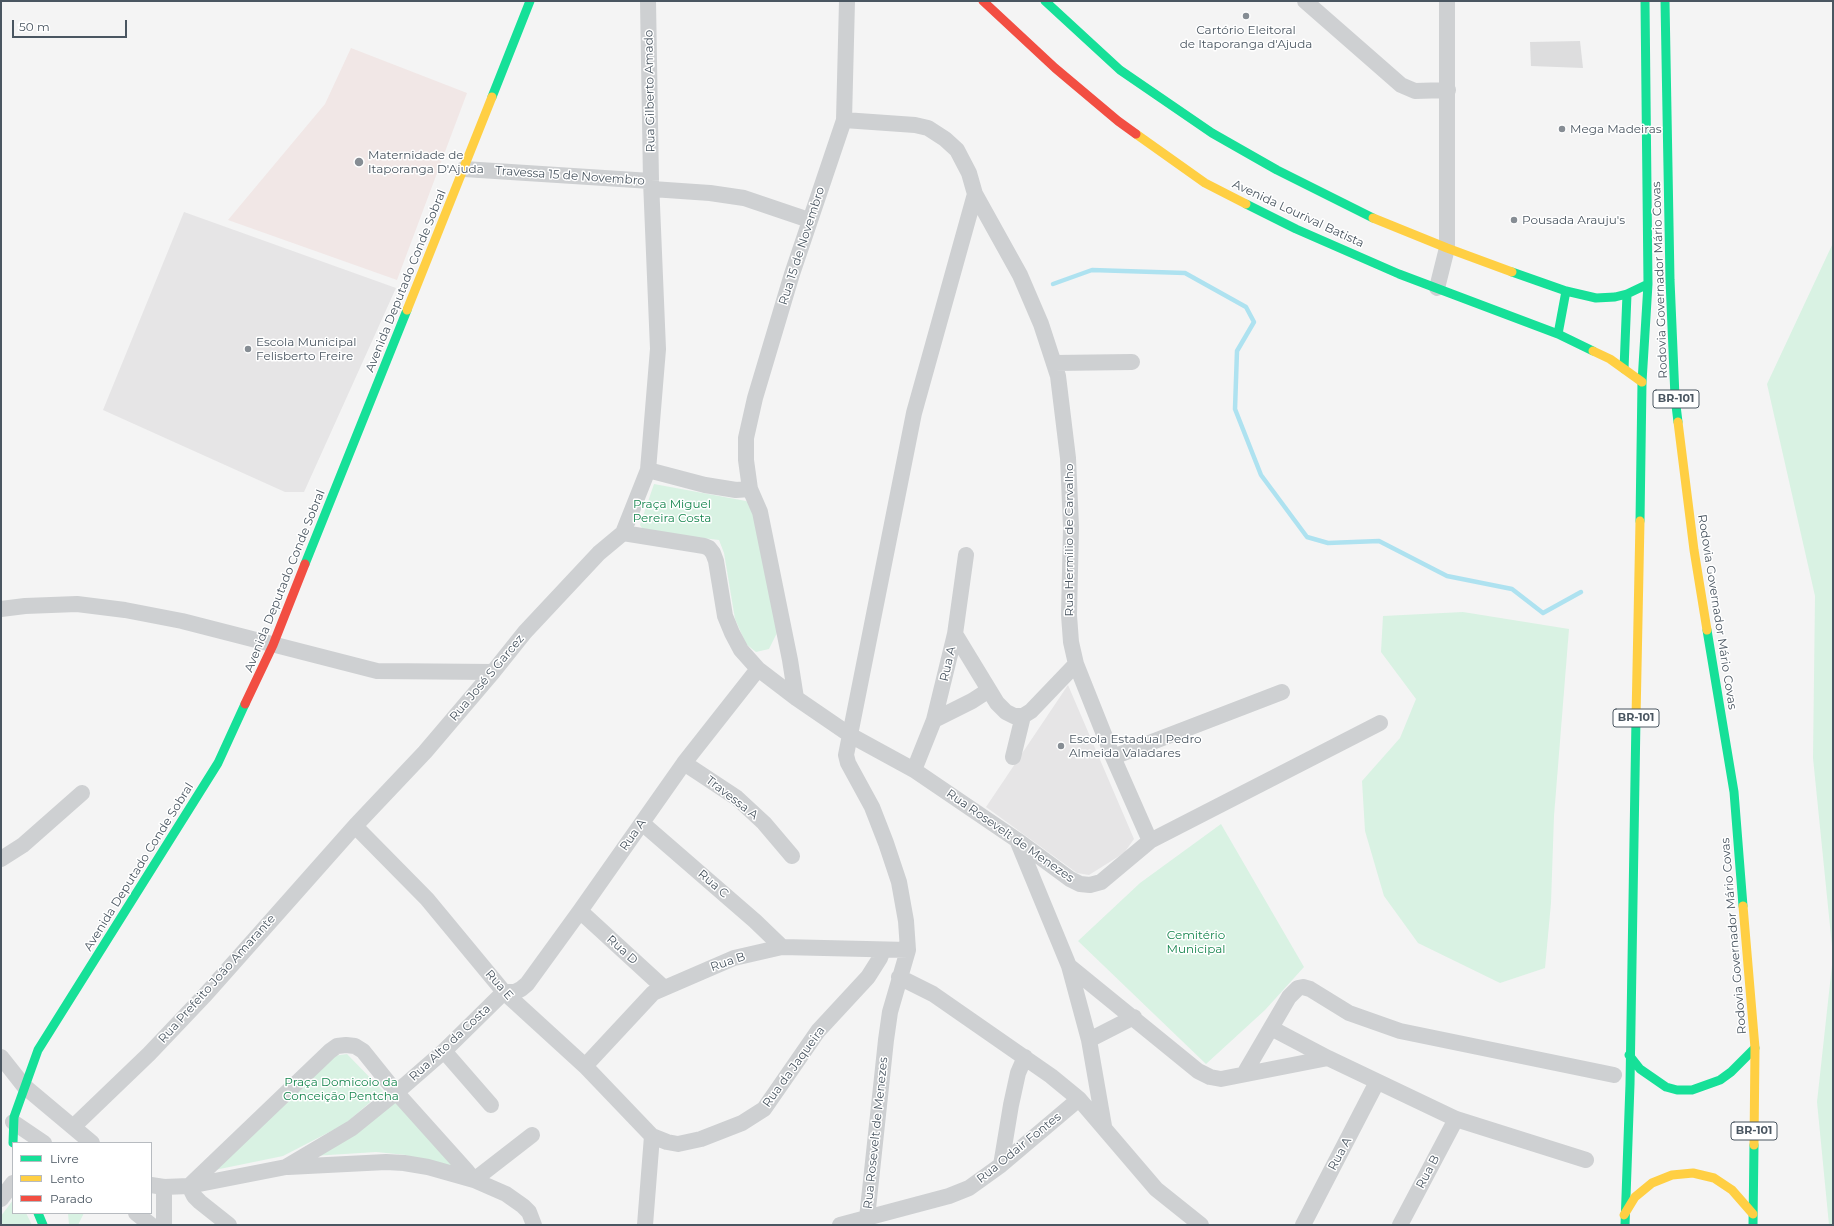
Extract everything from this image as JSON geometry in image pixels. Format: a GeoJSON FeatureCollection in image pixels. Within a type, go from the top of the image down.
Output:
{"type":"FeatureCollection","features":[{"type":"Feature","properties":{"kind":"main road","name":"Avenida Deputado Conde Sobral"},"geometry":{"type":"LineString","coordinates":[[11,1135],[24,1086],[38,1050],[218,763],[273,645],[530,1]]}},
{"type":"Feature","properties":{"kind":"main road","name":"Avenida Lourival Batista"},"geometry":{"type":"LineString","coordinates":[[983,1],[1055,68],[1118,121],[1205,183],[1296,230],[1399,274],[1558,334],[1610,359],[1642,382]]}},
{"type":"Feature","properties":{"kind":"main road"},"geometry":{"type":"LineString","coordinates":[[1045,1],[1120,70],[1212,133],[1277,170],[1370,217],[1447,248],[1566,291],[1596,298],[1615,297],[1627,294],[1648,284]]}},
{"type":"Feature","properties":{"kind":"main road","name":"Rodovia Governador Mário Covas"},"geometry":{"type":"LineString","coordinates":[[1624,1225],[1630,1084],[1629,1055],[1642,382],[1648,284],[1645,1]]}},
{"type":"Feature","properties":{"kind":"main road","name":"Rodovia Governador Mário Covas"},"geometry":{"type":"LineString","coordinates":[[1665,1],[1670,280],[1675,397],[1694,550],[1734,792],[1755,1048],[1753,1225]]}},
{"type":"Feature","properties":{"kind":"main road"},"geometry":{"type":"LineString","coordinates":[[1558,334],[1566,291]]}},
{"type":"Feature","properties":{"kind":"main road"},"geometry":{"type":"LineString","coordinates":[[1624,369],[1627,294]]}},
{"type":"Feature","properties":{"kind":"main road"},"geometry":{"type":"LineString","coordinates":[[1629,1055],[1640,1069],[1666,1087],[1677,1090],[1692,1090],[1720,1080],[1755,1048]]}},
{"type":"Feature","properties":{"kind":"main road"},"geometry":{"type":"LineString","coordinates":[[1624,1215],[1635,1197],[1652,1183],[1672,1175],[1693,1173],[1714,1178],[1732,1190],[1753,1214]]}},
{"type":"Feature","properties":{"kind":"main road"},"geometry":{"type":"LineString","coordinates":[[38,1214],[44,1225]]}},
{"type":"Feature","properties":{"kind":"street","name":"Rua Gilberto Amado"},"geometry":{"type":"LineString","coordinates":[[648,1],[652,185],[658,349],[648,470]]}},
{"type":"Feature","properties":{"kind":"street","name":"Rua 15 de Novembro"},"geometry":{"type":"LineString","coordinates":[[750,489],[746,460],[746,438],[755,398],[809,220],[844,120],[847,1]]}},
{"type":"Feature","properties":{"kind":"street"},"geometry":{"type":"LineString","coordinates":[[1305,1],[1401,84],[1415,91],[1448,90]]}},
{"type":"Feature","properties":{"kind":"street"},"geometry":{"type":"LineString","coordinates":[[1437,288],[1447,248],[1447,1]]}},
{"type":"Feature","properties":{"kind":"street","name":"Rua Hermilio de Carvalho"},"geometry":{"type":"LineString","coordinates":[[844,120],[915,125],[928,128],[945,139],[957,150],[970,173],[975,194],[1020,275],[1041,324],[1058,376],[1068,458],[1071,527],[1069,615],[1071,642],[1076,664],[1113,757],[1150,841]]}},
{"type":"Feature","properties":{"kind":"street","name":"Travessa 15 de Novembro"},"geometry":{"type":"LineString","coordinates":[[464,169],[652,185],[744,198],[809,220]]}},
{"type":"Feature","properties":{"kind":"street","name":"Rua Hermilio de Carvalho"},"geometry":{"type":"LineString","coordinates":[[850,735],[914,413],[975,194]]}},
{"type":"Feature","properties":{"kind":"street"},"geometry":{"type":"LineString","coordinates":[[1054,363],[1132,362]]}},
{"type":"Feature","properties":{"kind":"street"},"geometry":{"type":"LineString","coordinates":[[648,470],[705,485],[736,490],[750,489],[760,512],[790,660],[796,698],[758,669],[741,650],[725,616],[716,561],[709,548],[623,534],[648,470]]}},
{"type":"Feature","properties":{"kind":"street","name":"Rua José S Garcez"},"geometry":{"type":"LineString","coordinates":[[355,826],[425,752],[525,632],[558,596],[599,553],[623,534]]}},
{"type":"Feature","properties":{"kind":"street","name":"Rua A"},"geometry":{"type":"LineString","coordinates":[[914,770],[934,720],[955,634],[966,555]]}},
{"type":"Feature","properties":{"kind":"street"},"geometry":{"type":"LineString","coordinates":[[1,609],[25,606],[77,604],[111,608],[182,621],[377,671],[493,672]]}},
{"type":"Feature","properties":{"kind":"street"},"geometry":{"type":"LineString","coordinates":[[955,634],[997,703],[1006,712],[1014,716],[1023,716],[1031,711],[1076,664]]}},
{"type":"Feature","properties":{"kind":"street","name":"Rua A"},"geometry":{"type":"LineString","coordinates":[[504,992],[515,992],[527,984],[684,763],[758,669]]}},
{"type":"Feature","properties":{"kind":"street"},"geometry":{"type":"LineString","coordinates":[[934,720],[972,701],[989,690]]}},
{"type":"Feature","properties":{"kind":"street"},"geometry":{"type":"LineString","coordinates":[[1113,757],[1282,692]]}},
{"type":"Feature","properties":{"kind":"street","name":"Rua Rosevelt de Menezes"},"geometry":{"type":"LineString","coordinates":[[796,698],[850,735],[914,770],[1017,840],[1070,879],[1080,884],[1090,885],[1101,882],[1150,841],[1380,723]]}},
{"type":"Feature","properties":{"kind":"street"},"geometry":{"type":"LineString","coordinates":[[1013,757],[1023,716]]}},
{"type":"Feature","properties":{"kind":"street","name":"Rua Rosevelt de Menezes"},"geometry":{"type":"LineString","coordinates":[[850,735],[846,755],[848,763],[872,807],[899,882],[906,921],[908,950],[890,1012],[867,1218]]}},
{"type":"Feature","properties":{"kind":"street","name":"Travessa A"},"geometry":{"type":"LineString","coordinates":[[684,763],[737,798],[764,823],[792,856]]}},
{"type":"Feature","properties":{"kind":"street"},"geometry":{"type":"LineString","coordinates":[[1,858],[23,845],[82,793]]}},
{"type":"Feature","properties":{"kind":"street","name":"Rua C"},"geometry":{"type":"LineString","coordinates":[[642,823],[755,921],[782,947]]}},
{"type":"Feature","properties":{"kind":"street","name":"Rua E"},"geometry":{"type":"LineString","coordinates":[[355,826],[427,898],[504,992],[585,1066],[652,1136]]}},
{"type":"Feature","properties":{"kind":"street","name":"Rua Prefeito João Amarante"},"geometry":{"type":"LineString","coordinates":[[73,1127],[149,1054],[206,994],[355,826]]}},
{"type":"Feature","properties":{"kind":"street"},"geometry":{"type":"LineString","coordinates":[[1017,840],[1069,966],[1089,1040],[1104,1127]]}},
{"type":"Feature","properties":{"kind":"street","name":"Rua D"},"geometry":{"type":"LineString","coordinates":[[580,911],[664,988]]}},
{"type":"Feature","properties":{"kind":"street","name":"Rua B"},"geometry":{"type":"LineString","coordinates":[[585,1066],[653,993],[734,958],[782,947],[908,950]]}},
{"type":"Feature","properties":{"kind":"street","name":"Rua da Jaqueira"},"geometry":{"type":"LineString","coordinates":[[652,1136],[667,1142],[678,1144],[701,1139],[742,1123],[757,1115],[764,1109],[818,1031],[868,977],[880,958],[883,950]]}},
{"type":"Feature","properties":{"kind":"street"},"geometry":{"type":"LineString","coordinates":[[1069,966],[1134,1017],[1198,1071],[1210,1077],[1221,1079],[1328,1058]]}},
{"type":"Feature","properties":{"kind":"street"},"geometry":{"type":"LineString","coordinates":[[900,978],[933,994],[1051,1076],[1079,1099],[1156,1189],[1201,1225]]}},
{"type":"Feature","properties":{"kind":"street"},"geometry":{"type":"LineString","coordinates":[[1244,1074],[1290,997],[1298,988],[1303,987],[1310,989],[1349,1012],[1400,1030],[1614,1074]]}},
{"type":"Feature","properties":{"kind":"street","name":"Rua Alto da Costa"},"geometry":{"type":"LineString","coordinates":[[396,1092],[444,1051],[504,992]]}},
{"type":"Feature","properties":{"kind":"street"},"geometry":{"type":"LineString","coordinates":[[1089,1040],[1134,1017]]}},
{"type":"Feature","properties":{"kind":"street"},"geometry":{"type":"LineString","coordinates":[[1271,1028],[1328,1058],[1456,1119],[1586,1160]]}},
{"type":"Feature","properties":{"kind":"street"},"geometry":{"type":"LineString","coordinates":[[190,1186],[337,1046],[355,1046],[364,1051],[396,1092],[474,1180]]}},
{"type":"Feature","properties":{"kind":"street"},"geometry":{"type":"LineString","coordinates":[[444,1051],[491,1105]]}},
{"type":"Feature","properties":{"kind":"street"},"geometry":{"type":"LineString","coordinates":[[1,1057],[24,1086],[91,1142]]}},
{"type":"Feature","properties":{"kind":"street"},"geometry":{"type":"LineString","coordinates":[[1001,1164],[1011,1105],[1018,1074],[1025,1057]]}},
{"type":"Feature","properties":{"kind":"street","name":"Rua A"},"geometry":{"type":"LineString","coordinates":[[1303,1225],[1377,1082]]}},
{"type":"Feature","properties":{"kind":"street"},"geometry":{"type":"LineString","coordinates":[[286,1167],[352,1128],[396,1092]]}},
{"type":"Feature","properties":{"kind":"street","name":"Rua Odair Fontes"},"geometry":{"type":"LineString","coordinates":[[840,1225],[949,1196],[969,1188],[1001,1164],[1079,1099]]}},
{"type":"Feature","properties":{"kind":"street","name":"Rua B"},"geometry":{"type":"LineString","coordinates":[[1400,1225],[1456,1119]]}},
{"type":"Feature","properties":{"kind":"street"},"geometry":{"type":"LineString","coordinates":[[1,1149],[11,1135],[40,1142]]}},
{"type":"Feature","properties":{"kind":"street"},"geometry":{"type":"LineString","coordinates":[[474,1180],[532,1135]]}},
{"type":"Feature","properties":{"kind":"street"},"geometry":{"type":"LineString","coordinates":[[645,1225],[652,1136]]}},
{"type":"Feature","properties":{"kind":"street"},"geometry":{"type":"LineString","coordinates":[[164,1225],[157,1186],[190,1186],[286,1167],[404,1163],[428,1167],[474,1180],[506,1194],[529,1212],[534,1225]]}},
{"type":"Feature","properties":{"kind":"street"},"geometry":{"type":"LineString","coordinates":[[1,1199],[12,1184]]}},
{"type":"Feature","properties":{"kind":"street"},"geometry":{"type":"LineString","coordinates":[[190,1186],[194,1196],[229,1225]]}},
{"type":"Feature","properties":{"kind":"street"},"geometry":{"type":"LineString","coordinates":[[137,1214],[150,1225]]}},
{"type":"Feature","properties":{"kind":"shaded area","name":"Maternidade de Itaporanga D'Ajuda"},"geometry":{"type":"Polygon","coordinates":[[[351,48],[467,93],[397,280],[228,220],[325,104],[351,48]]]}},
{"type":"Feature","properties":{"kind":"shaded area","name":"Escola Municipal Felisberto Freire"},"geometry":{"type":"Polygon","coordinates":[[[184,212],[396,288],[304,492],[285,492],[103,410],[184,212]]]}},
{"type":"Feature","properties":{"kind":"shaded area","name":"Escola Estadual Pedro Almeida Valadares"},"geometry":{"type":"Polygon","coordinates":[[[1068,685],[1134,839],[1124,853],[1089,875],[1077,873],[986,807],[1068,685]]]}},
{"type":"Feature","properties":{"kind":"green space"},"geometry":{"type":"Polygon","coordinates":[[[1833,243],[1833,956],[1813,758],[1815,596],[1767,384],[1833,243]]]}},
{"type":"Feature","properties":{"kind":"green space","name":"Praça Miguel Pereira Costa"},"geometry":{"type":"Polygon","coordinates":[[[654,484],[746,501],[754,507],[777,633],[769,649],[756,652],[746,644],[735,619],[724,553],[719,540],[644,531],[640,525],[654,484]]]}},
{"type":"Feature","properties":{"kind":"green space"},"geometry":{"type":"Polygon","coordinates":[[[1463,612],[1569,629],[1554,816],[1551,903],[1545,968],[1500,983],[1418,943],[1384,896],[1365,831],[1362,781],[1400,738],[1416,699],[1381,652],[1383,616],[1463,612]]]}},
{"type":"Feature","properties":{"kind":"green space","name":"Cemitério Municipal"},"geometry":{"type":"Polygon","coordinates":[[[1221,824],[1304,967],[1265,1010],[1206,1064],[1078,941],[1140,883],[1221,824]]]}},
{"type":"Feature","properties":{"kind":"green space"},"geometry":{"type":"Polygon","coordinates":[[[1833,956],[1833,1225],[1829,1225],[1817,1102],[1833,956]]]}},
{"type":"Feature","properties":{"kind":"green space","name":"Praça Domicoio da Conceição Pentcha"},"geometry":{"type":"Polygon","coordinates":[[[347,1054],[383,1091],[345,1124],[283,1156],[210,1171],[333,1056],[347,1054]]]}},
{"type":"Feature","properties":{"kind":"green space","name":"Praça Domicoio da Conceição Pentcha"},"geometry":{"type":"Polygon","coordinates":[[[394,1101],[465,1170],[439,1167],[406,1155],[376,1152],[313,1156],[394,1101]]]}},
{"type":"Feature","properties":{"kind":"green space"},"geometry":{"type":"Polygon","coordinates":[[[12,1201],[12,1214],[26,1214],[32,1225],[1,1225],[1,1216],[12,1201]]]}},
{"type":"Feature","properties":{"kind":"green space"},"geometry":{"type":"Polygon","coordinates":[[[68,1214],[84,1214],[78,1225],[69,1225],[68,1214]]]}},
{"type":"Feature","properties":{"kind":"building"},"geometry":{"type":"Polygon","coordinates":[[[1580,41],[1583,68],[1531,66],[1530,42],[1580,41]]]}},
{"type":"Feature","properties":{"kind":"waterway"},"geometry":{"type":"LineString","coordinates":[[1053,284],[1092,270],[1185,273],[1246,307],[1254,322],[1237,351],[1235,409],[1261,475],[1307,537],[1328,543],[1379,541],[1447,576],[1512,589],[1543,613],[1581,592]]}},
{"type":"Feature","properties":{"kind":"traffic: fast"},"geometry":{"type":"LineString","coordinates":[[492,97],[530,1]]}},
{"type":"Feature","properties":{"kind":"traffic: fast"},"geometry":{"type":"LineString","coordinates":[[1045,1],[1120,70],[1212,133],[1277,170],[1373,218]]}},
{"type":"Feature","properties":{"kind":"traffic: fast"},"geometry":{"type":"LineString","coordinates":[[1640,521],[1642,382],[1648,284],[1645,1]]}},
{"type":"Feature","properties":{"kind":"traffic: fast"},"geometry":{"type":"LineString","coordinates":[[1665,1],[1670,280],[1675,397],[1678,422]]}},
{"type":"Feature","properties":{"kind":"traffic: fast"},"geometry":{"type":"LineString","coordinates":[[1246,204],[1296,229],[1399,274],[1558,334],[1593,351]]}},
{"type":"Feature","properties":{"kind":"traffic: fast"},"geometry":{"type":"LineString","coordinates":[[1512,272],[1566,291],[1596,298],[1615,297],[1627,294],[1648,284]]}},
{"type":"Feature","properties":{"kind":"traffic: fast"},"geometry":{"type":"LineString","coordinates":[[1558,334],[1566,291]]}},
{"type":"Feature","properties":{"kind":"traffic: fast"},"geometry":{"type":"LineString","coordinates":[[1624,369],[1627,294]]}},
{"type":"Feature","properties":{"kind":"traffic: fast"},"geometry":{"type":"LineString","coordinates":[[305,564],[407,310]]}},
{"type":"Feature","properties":{"kind":"traffic: fast"},"geometry":{"type":"LineString","coordinates":[[1707,630],[1734,792],[1743,906]]}},
{"type":"Feature","properties":{"kind":"traffic: fast"},"geometry":{"type":"LineString","coordinates":[[13,1142],[14,1117],[38,1050],[218,763],[245,704]]}},
{"type":"Feature","properties":{"kind":"traffic: fast"},"geometry":{"type":"LineString","coordinates":[[1625,1225],[1630,1084],[1636,718]]}},
{"type":"Feature","properties":{"kind":"traffic: fast"},"geometry":{"type":"LineString","coordinates":[[1629,1055],[1640,1069],[1666,1087],[1677,1090],[1692,1090],[1720,1080],[1731,1072],[1755,1048]]}},
{"type":"Feature","properties":{"kind":"traffic: fast"},"geometry":{"type":"LineString","coordinates":[[1753,1225],[1754,1145]]}},
{"type":"Feature","properties":{"kind":"traffic: fast"},"geometry":{"type":"LineString","coordinates":[[38,1214],[43,1225]]}},
{"type":"Feature","properties":{"kind":"traffic: slow"},"geometry":{"type":"LineString","coordinates":[[407,310],[492,97]]}},
{"type":"Feature","properties":{"kind":"traffic: slow"},"geometry":{"type":"LineString","coordinates":[[1136,134],[1205,183],[1246,204]]}},
{"type":"Feature","properties":{"kind":"traffic: slow"},"geometry":{"type":"LineString","coordinates":[[1373,218],[1512,272]]}},
{"type":"Feature","properties":{"kind":"traffic: slow"},"geometry":{"type":"LineString","coordinates":[[1593,351],[1610,359],[1642,382]]}},
{"type":"Feature","properties":{"kind":"traffic: slow"},"geometry":{"type":"LineString","coordinates":[[1678,422],[1694,550],[1707,630]]}},
{"type":"Feature","properties":{"kind":"traffic: slow"},"geometry":{"type":"LineString","coordinates":[[1636,718],[1640,521]]}},
{"type":"Feature","properties":{"kind":"traffic: slow"},"geometry":{"type":"LineString","coordinates":[[1743,906],[1755,1048],[1754,1145]]}},
{"type":"Feature","properties":{"kind":"traffic: slow"},"geometry":{"type":"LineString","coordinates":[[1624,1215],[1635,1197],[1652,1183],[1672,1175],[1693,1173],[1714,1178],[1732,1190],[1753,1214]]}},
{"type":"Feature","properties":{"kind":"traffic: jam"},"geometry":{"type":"LineString","coordinates":[[983,1],[1055,68],[1118,121],[1136,134]]}},
{"type":"Feature","properties":{"kind":"traffic: jam"},"geometry":{"type":"LineString","coordinates":[[245,704],[273,645],[305,564]]}},
{"type":"Feature","properties":{"kind":"place","name":"Cartório Eleitoral de Itaporanga d'Ajuda"},"geometry":{"type":"Point","coordinates":[1246,16]}},
{"type":"Feature","properties":{"kind":"place","name":"Mega Madeiras"},"geometry":{"type":"Point","coordinates":[1562,129]}},
{"type":"Feature","properties":{"kind":"place","name":"Maternidade de Itaporanga D'Ajuda"},"geometry":{"type":"Point","coordinates":[359,162]}},
{"type":"Feature","properties":{"kind":"place","name":"Pousada Arauju's"},"geometry":{"type":"Point","coordinates":[1514,220]}},
{"type":"Feature","properties":{"kind":"place","name":"Escola Municipal Felisberto Freire"},"geometry":{"type":"Point","coordinates":[248,349]}},
{"type":"Feature","properties":{"kind":"place","name":"Escola Estadual Pedro Almeida Valadares"},"geometry":{"type":"Point","coordinates":[1061,746]}}]}
